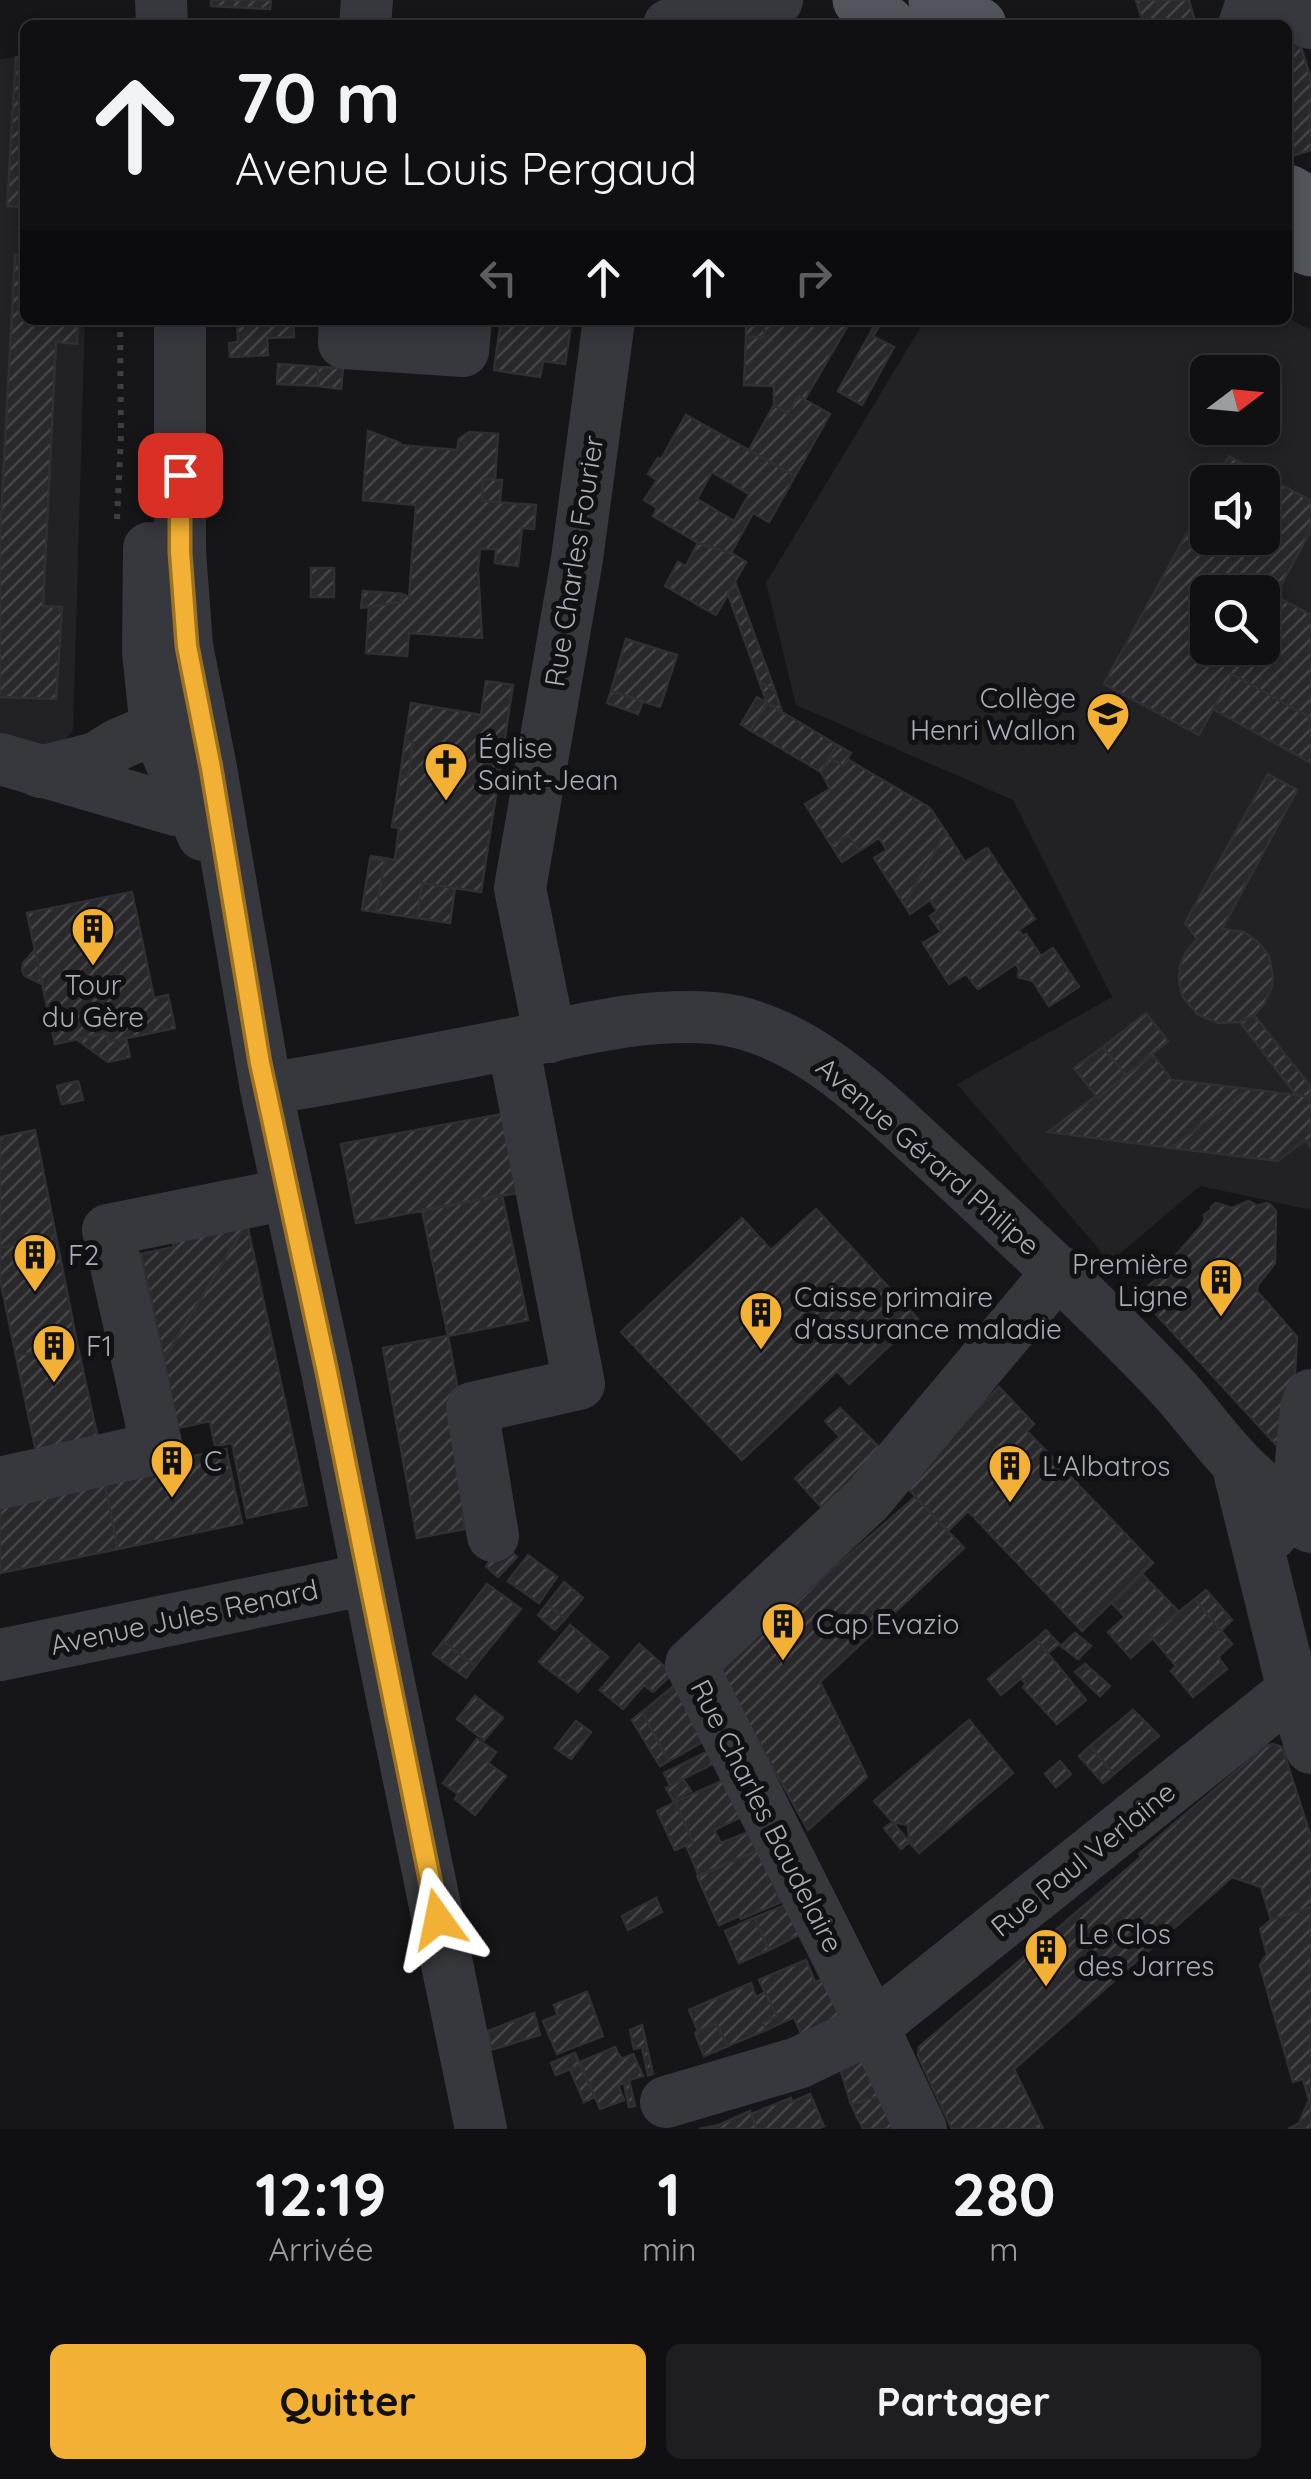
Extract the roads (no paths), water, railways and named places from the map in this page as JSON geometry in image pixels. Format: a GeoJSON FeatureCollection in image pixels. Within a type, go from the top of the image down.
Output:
{"type":"FeatureCollection","features":[{"type":"Feature","properties":{"kind":"main road"},"geometry":{"type":"LineString","coordinates":[[895,11],[949,20]]}},
{"type":"Feature","properties":{"kind":"street"},"geometry":{"type":"LineString","coordinates":[[678,20],[778,0]]}},
{"type":"Feature","properties":{"kind":"street"},"geometry":{"type":"LineString","coordinates":[[1246,20],[1249,10],[1272,5],[1311,24]]}},
{"type":"Feature","properties":{"kind":"street"},"geometry":{"type":"LineString","coordinates":[[151,325],[148,652],[156,728],[202,775]]}},
{"type":"Feature","properties":{"kind":"street"},"geometry":{"type":"LineString","coordinates":[[180,325],[180,552],[202,775],[232,900],[266,1090],[481,2129]]}},
{"type":"Feature","properties":{"kind":"street"},"geometry":{"type":"LineString","coordinates":[[345,325],[344,342],[463,351],[466,325]]}},
{"type":"Feature","properties":{"kind":"street","name":"Rue Charles Fourier"},"geometry":{"type":"LineString","coordinates":[[493,1536],[472,1408],[579,1384],[531,1040],[520,888],[577,559],[608,325]]}},
{"type":"Feature","properties":{"kind":"street"},"geometry":{"type":"LineString","coordinates":[[20,766],[69,766],[96,758],[156,728]]}},
{"type":"Feature","properties":{"kind":"street"},"geometry":{"type":"LineString","coordinates":[[20,766],[176,810],[202,775]]}},
{"type":"Feature","properties":{"kind":"street","name":"Avenue Gérard Philipe"},"geometry":{"type":"LineString","coordinates":[[266,1090],[607,1023],[663,1016],[717,1018],[762,1029],[801,1048],[844,1077],[1059,1271],[1166,1380],[1237,1463],[1300,1519]]}},
{"type":"Feature","properties":{"kind":"street"},"geometry":{"type":"LineString","coordinates":[[0,1483],[157,1448],[108,1230],[288,1194]]}},
{"type":"Feature","properties":{"kind":"street","name":"Rue Charles Baudelaire"},"geometry":{"type":"LineString","coordinates":[[921,2129],[691,1664],[867,1500],[1059,1271]]}},
{"type":"Feature","properties":{"kind":"street"},"geometry":{"type":"LineString","coordinates":[[1311,1395],[1306,1408],[1298,1482],[1300,1519],[1288,1592],[1293,1690],[1311,1748]]}},
{"type":"Feature","properties":{"kind":"street"},"geometry":{"type":"LineString","coordinates":[[1237,1463],[1288,1592]]}},
{"type":"Feature","properties":{"kind":"street","name":"Avenue Jules Renard"},"geometry":{"type":"LineString","coordinates":[[0,1655],[368,1579]]}},
{"type":"Feature","properties":{"kind":"street","name":"Rue Paul Verlaine"},"geometry":{"type":"LineString","coordinates":[[666,2102],[798,2063],[873,2027],[1293,1690]]}},
{"type":"Feature","properties":{"kind":"place","name":"Collège Henri Wallon"},"geometry":{"type":"Point","coordinates":[1108,752]}},
{"type":"Feature","properties":{"kind":"place","name":"Église Saint-Jean"},"geometry":{"type":"Point","coordinates":[446,802]}},
{"type":"Feature","properties":{"kind":"place","name":"Tour du Gère"},"geometry":{"type":"Point","coordinates":[93,967]}},
{"type":"Feature","properties":{"kind":"place","name":"F2"},"geometry":{"type":"Point","coordinates":[35,1293]}},
{"type":"Feature","properties":{"kind":"place","name":"Première Ligne"},"geometry":{"type":"Point","coordinates":[1221,1318]}},
{"type":"Feature","properties":{"kind":"place","name":"Caisse primaire d'assurance maladie"},"geometry":{"type":"Point","coordinates":[761,1351]}},
{"type":"Feature","properties":{"kind":"place","name":"F1"},"geometry":{"type":"Point","coordinates":[54,1384]}},
{"type":"Feature","properties":{"kind":"place","name":"C"},"geometry":{"type":"Point","coordinates":[172,1499]}},
{"type":"Feature","properties":{"kind":"place","name":"L'Albatros"},"geometry":{"type":"Point","coordinates":[1010,1504]}},
{"type":"Feature","properties":{"kind":"place","name":"Cap Evazio"},"geometry":{"type":"Point","coordinates":[783,1662]}},
{"type":"Feature","properties":{"kind":"place","name":"Le Clos des Jarres"},"geometry":{"type":"Point","coordinates":[1046,1988]}}]}
